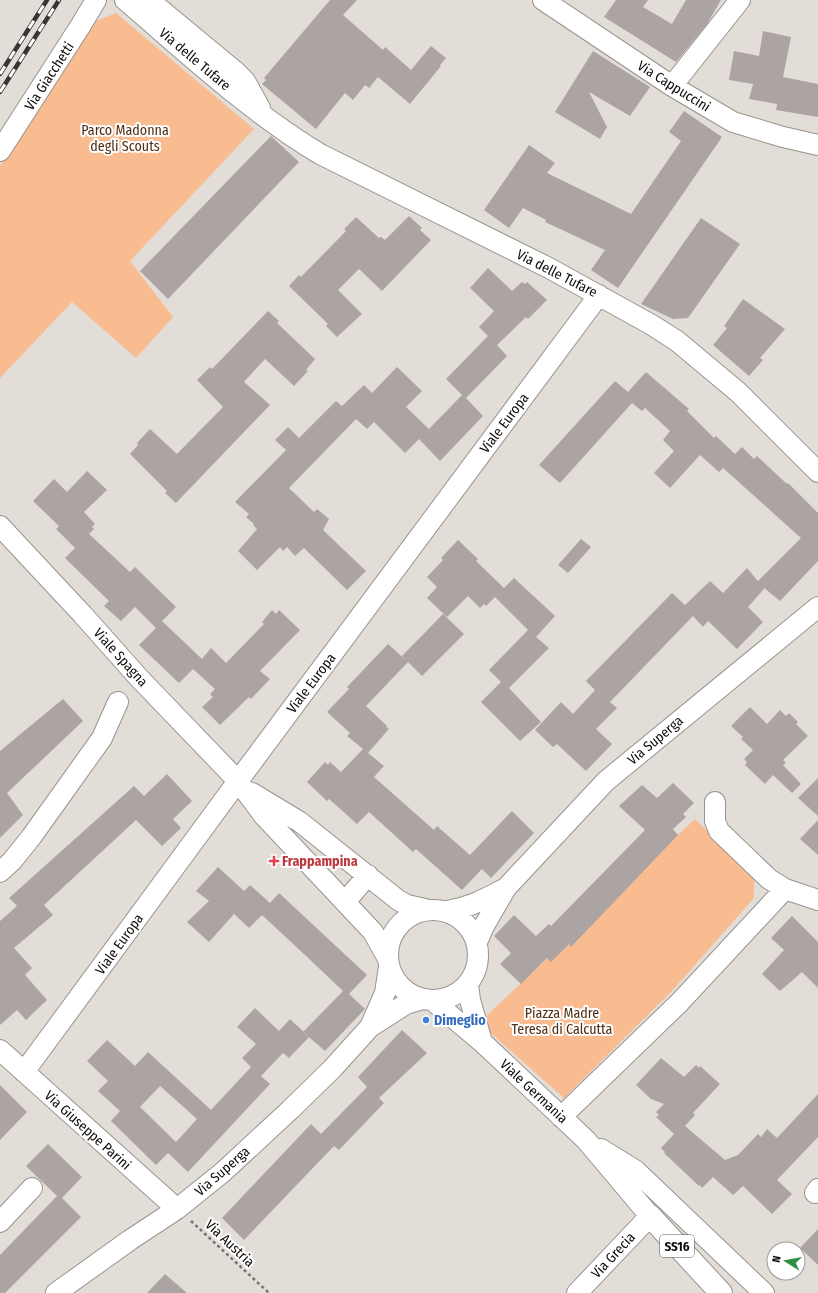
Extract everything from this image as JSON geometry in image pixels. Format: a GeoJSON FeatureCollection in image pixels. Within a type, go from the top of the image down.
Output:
{"type":"FeatureCollection","features":[{"type":"Feature","properties":{"kind":"highway","name":"SS16"},"geometry":{"type":"LineString","coordinates":[[650,1216],[721,1293]]}},
{"type":"Feature","properties":{"kind":"street","name":"Via Giacchetti"},"geometry":{"type":"LineString","coordinates":[[0,151],[82,25],[96,0]]}},
{"type":"Feature","properties":{"kind":"street","name":"Via delle Tufare"},"geometry":{"type":"LineString","coordinates":[[125,0],[266,118],[294,138],[320,154],[549,268],[652,325],[677,342],[738,392],[818,472]]}},
{"type":"Feature","properties":{"kind":"street","name":"Via delle Tufare"},"geometry":{"type":"LineString","coordinates":[[149,0],[236,72],[245,82],[266,118]]}},
{"type":"Feature","properties":{"kind":"street","name":"Via Cappuccini"},"geometry":{"type":"LineString","coordinates":[[542,0],[672,86],[733,122],[783,137],[818,145]]}},
{"type":"Feature","properties":{"kind":"street"},"geometry":{"type":"LineString","coordinates":[[672,86],[740,0]]}},
{"type":"Feature","properties":{"kind":"street","name":"Viale Europa"},"geometry":{"type":"LineString","coordinates":[[24,1072],[241,785],[599,295]]}},
{"type":"Feature","properties":{"kind":"street","name":"Viale Spagna"},"geometry":{"type":"LineString","coordinates":[[0,526],[139,678],[241,785],[264,816],[374,932],[388,962]]}},
{"type":"Feature","properties":{"kind":"street","name":"Via Superga"},"geometry":{"type":"LineString","coordinates":[[477,942],[484,926],[506,888],[606,781],[818,607]]}},
{"type":"Feature","properties":{"kind":"street"},"geometry":{"type":"LineString","coordinates":[[0,872],[12,861],[32,836],[102,738],[118,702]]}},
{"type":"Feature","properties":{"kind":"street","name":"Viale Spagna"},"geometry":{"type":"LineString","coordinates":[[241,785],[300,822],[398,900],[407,905],[425,909]]}},
{"type":"Feature","properties":{"kind":"street"},"geometry":{"type":"LineString","coordinates":[[715,802],[714,821],[719,831],[769,879],[785,889],[818,900]]}},
{"type":"Feature","properties":{"kind":"street"},"geometry":{"type":"LineString","coordinates":[[345,902],[368,875]]}},
{"type":"Feature","properties":{"kind":"street","name":"Via Superga"},"geometry":{"type":"LineString","coordinates":[[447,911],[474,905],[506,888]]}},
{"type":"Feature","properties":{"kind":"street"},"geometry":{"type":"LineString","coordinates":[[562,1117],[679,1003],[785,889]]}},
{"type":"Feature","properties":{"kind":"street"},"geometry":{"type":"LineString","coordinates":[[425,909],[447,911],[464,921],[472,931],[477,942],[478,956],[475,971],[468,984],[462,990],[449,997],[428,1000],[409,994],[398,985],[388,962],[388,945],[392,933],[399,923],[409,915],[425,909]]}},
{"type":"Feature","properties":{"kind":"street","name":"Via Superga"},"geometry":{"type":"LineString","coordinates":[[370,1027],[385,993],[388,962]]}},
{"type":"Feature","properties":{"kind":"street"},"geometry":{"type":"LineString","coordinates":[[468,984],[470,1000],[482,1042]]}},
{"type":"Feature","properties":{"kind":"street","name":"Via Superga"},"geometry":{"type":"LineString","coordinates":[[56,1293],[130,1240],[177,1209],[223,1172],[332,1069],[370,1027],[406,1004],[428,1000]]}},
{"type":"Feature","properties":{"kind":"street","name":"Viale Germania"},"geometry":{"type":"LineString","coordinates":[[428,1000],[482,1042],[586,1140],[650,1216]]}},
{"type":"Feature","properties":{"kind":"street","name":"Via Giuseppe Parini"},"geometry":{"type":"LineString","coordinates":[[0,1050],[177,1209]]}},
{"type":"Feature","properties":{"kind":"street","name":"Viale Germania"},"geometry":{"type":"LineString","coordinates":[[586,1140],[635,1170],[764,1293]]}},
{"type":"Feature","properties":{"kind":"street"},"geometry":{"type":"LineString","coordinates":[[0,1222],[32,1188]]}},
{"type":"Feature","properties":{"kind":"street","name":"Via Grecia"},"geometry":{"type":"LineString","coordinates":[[577,1293],[650,1216]]}},
{"type":"Feature","properties":{"kind":"path","name":"Via Austria"},"geometry":{"type":"LineString","coordinates":[[177,1209],[269,1293]]}},
{"type":"Feature","properties":{"kind":"green space","name":"Parco Madonna degli Scouts"},"geometry":{"type":"Polygon","coordinates":[[[116,13],[254,129],[130,261],[173,317],[136,358],[72,302],[0,378],[0,166],[96,21],[116,13]]]}},
{"type":"Feature","properties":{"kind":"green space","name":"Piazza Madre Teresa di Calcutta"},"geometry":{"type":"Polygon","coordinates":[[[695,819],[754,875],[754,898],[671,992],[564,1098],[485,1028],[482,1020],[695,819]]]}},
{"type":"Feature","properties":{"kind":"building"},"geometry":{"type":"Polygon","coordinates":[[[330,0],[357,0],[343,15],[383,50],[385,47],[411,70],[431,46],[446,58],[410,104],[378,77],[369,88],[365,85],[353,100],[345,93],[316,129],[262,84],[266,80],[264,78],[330,0]]]}},
{"type":"Feature","properties":{"kind":"building"},"geometry":{"type":"Polygon","coordinates":[[[616,0],[648,0],[643,7],[672,24],[686,0],[721,0],[707,24],[676,62],[604,17],[616,0]]]}},
{"type":"Feature","properties":{"kind":"building"},"geometry":{"type":"Polygon","coordinates":[[[763,31],[791,37],[783,77],[818,84],[818,117],[776,110],[777,104],[749,99],[753,84],[729,80],[734,51],[759,56],[763,31]]]}},
{"type":"Feature","properties":{"kind":"building"},"geometry":{"type":"Polygon","coordinates":[[[593,51],[650,87],[630,116],[589,92],[607,127],[600,139],[555,112],[593,51]]]}},
{"type":"Feature","properties":{"kind":"building"},"geometry":{"type":"Polygon","coordinates":[[[684,111],[722,137],[618,288],[591,270],[605,250],[545,222],[546,220],[523,208],[509,228],[484,210],[529,145],[555,163],[547,173],[631,214],[681,141],[669,132],[684,111]]]}},
{"type":"Feature","properties":{"kind":"building"},"geometry":{"type":"Polygon","coordinates":[[[271,136],[299,162],[168,299],[140,271],[271,136]]]}},
{"type":"Feature","properties":{"kind":"building"},"geometry":{"type":"Polygon","coordinates":[[[409,216],[422,228],[420,230],[431,240],[382,291],[359,269],[338,290],[362,314],[337,337],[326,326],[328,324],[289,286],[299,275],[301,277],[346,231],[344,229],[356,217],[379,238],[381,237],[385,240],[409,216]]]}},
{"type":"Feature","properties":{"kind":"building"},"geometry":{"type":"Polygon","coordinates":[[[701,218],[740,244],[688,318],[673,319],[641,304],[701,218]]]}},
{"type":"Feature","properties":{"kind":"building"},"geometry":{"type":"Polygon","coordinates":[[[488,268],[512,291],[522,282],[525,284],[527,282],[547,300],[528,319],[526,317],[497,345],[507,356],[466,398],[483,416],[440,461],[419,439],[405,453],[374,422],[367,429],[356,419],[289,488],[314,512],[317,509],[329,519],[323,530],[366,571],[347,590],[304,548],[295,556],[287,547],[283,551],[280,547],[257,570],[238,551],[257,529],[246,517],[249,514],[235,502],[286,450],[275,440],[288,427],[299,438],[336,401],[342,406],[364,385],[372,393],[397,367],[422,391],[406,407],[429,429],[462,395],[446,379],[488,336],[479,327],[494,311],[470,288],[488,268]]]}},
{"type":"Feature","properties":{"kind":"building"},"geometry":{"type":"Polygon","coordinates":[[[743,299],[785,329],[760,358],[763,360],[749,376],[713,345],[727,328],[724,326],[743,299]]]}},
{"type":"Feature","properties":{"kind":"building"},"geometry":{"type":"Polygon","coordinates":[[[268,311],[279,321],[277,323],[315,359],[306,370],[308,371],[294,386],[265,359],[244,382],[270,405],[176,503],[165,493],[167,491],[130,454],[138,445],[137,443],[150,429],[177,454],[223,407],[197,380],[210,367],[212,369],[268,311]]]}},
{"type":"Feature","properties":{"kind":"building"},"geometry":{"type":"Polygon","coordinates":[[[646,372],[689,409],[687,411],[714,438],[716,436],[735,454],[742,447],[754,459],[757,456],[787,484],[788,483],[818,513],[818,561],[780,601],[765,588],[748,607],[763,622],[737,649],[708,621],[703,627],[693,616],[610,702],[617,708],[596,729],[612,744],[586,771],[557,744],[553,747],[535,730],[561,702],[573,714],[595,690],[586,681],[672,593],[685,605],[710,581],[723,593],[747,568],[758,581],[801,538],[723,468],[719,472],[700,455],[670,488],[654,473],[674,451],[663,440],[670,431],[645,408],[642,411],[632,403],[560,483],[539,465],[615,381],[628,392],[646,372]]]}},
{"type":"Feature","properties":{"kind":"building"},"geometry":{"type":"Polygon","coordinates":[[[87,471],[107,490],[84,512],[95,524],[92,527],[94,529],[89,534],[130,572],[135,567],[176,607],[162,621],[202,659],[211,648],[226,663],[264,624],[262,622],[272,610],[276,614],[279,610],[300,630],[260,671],[270,679],[251,699],[249,697],[220,725],[202,707],[213,697],[210,694],[215,689],[193,669],[179,683],[139,645],[156,628],[135,607],[121,621],[104,606],[109,601],[65,558],[75,548],[56,529],[59,526],[33,501],[54,479],[67,492],[87,471]]]}},
{"type":"Feature","properties":{"kind":"building"},"geometry":{"type":"Polygon","coordinates":[[[581,539],[591,547],[568,573],[558,565],[581,539]]]}},
{"type":"Feature","properties":{"kind":"building"},"geometry":{"type":"Polygon","coordinates":[[[458,540],[478,559],[476,561],[504,588],[514,578],[555,616],[536,637],[549,648],[509,688],[541,722],[520,741],[481,702],[501,682],[489,670],[528,630],[495,597],[486,606],[484,604],[480,608],[468,596],[447,617],[427,598],[437,587],[427,577],[443,560],[441,558],[458,540]]]}},
{"type":"Feature","properties":{"kind":"building"},"geometry":{"type":"Polygon","coordinates":[[[443,614],[464,634],[422,676],[402,656],[443,614]]]}},
{"type":"Feature","properties":{"kind":"building"},"geometry":{"type":"Polygon","coordinates":[[[388,644],[408,662],[366,706],[389,729],[368,753],[384,766],[374,777],[434,830],[437,826],[470,855],[512,811],[534,833],[491,878],[482,869],[462,890],[416,849],[413,852],[369,812],[357,824],[329,799],[327,801],[307,782],[325,762],[328,765],[330,762],[341,772],[363,749],[347,736],[350,733],[327,712],[349,689],[347,687],[388,644]]]}},
{"type":"Feature","properties":{"kind":"building"},"geometry":{"type":"Polygon","coordinates":[[[63,699],[83,721],[7,793],[23,815],[0,838],[0,751],[63,699]]]}},
{"type":"Feature","properties":{"kind":"building"},"geometry":{"type":"Polygon","coordinates":[[[750,707],[767,724],[780,710],[786,716],[789,713],[798,722],[796,724],[808,736],[783,760],[786,763],[783,765],[801,784],[792,793],[773,775],[765,784],[745,765],[747,762],[744,759],[753,750],[741,739],[743,737],[731,726],[750,707]]]}},
{"type":"Feature","properties":{"kind":"building"},"geometry":{"type":"Polygon","coordinates":[[[167,774],[192,801],[173,819],[181,828],[162,846],[136,820],[44,905],[53,915],[14,948],[32,968],[25,975],[47,1000],[26,1020],[17,1010],[0,1025],[0,921],[17,906],[9,898],[134,786],[144,796],[167,774]]]}},
{"type":"Feature","properties":{"kind":"building"},"geometry":{"type":"Polygon","coordinates":[[[818,778],[818,816],[798,798],[818,778]]]}},
{"type":"Feature","properties":{"kind":"building"},"geometry":{"type":"Polygon","coordinates":[[[673,783],[694,803],[683,814],[686,817],[673,829],[678,835],[571,947],[569,944],[551,962],[547,958],[521,984],[500,964],[511,953],[494,936],[514,915],[536,936],[549,924],[551,926],[645,830],[619,806],[642,785],[657,798],[673,783]]]}},
{"type":"Feature","properties":{"kind":"building"},"geometry":{"type":"Polygon","coordinates":[[[818,820],[818,855],[800,839],[818,820]]]}},
{"type":"Feature","properties":{"kind":"building"},"geometry":{"type":"Polygon","coordinates":[[[218,867],[244,891],[250,885],[270,903],[279,893],[367,975],[349,994],[365,1009],[325,1051],[303,1032],[343,991],[305,955],[262,915],[249,928],[234,914],[209,942],[187,922],[209,901],[196,891],[218,867]]]}},
{"type":"Feature","properties":{"kind":"building"},"geometry":{"type":"Polygon","coordinates":[[[792,916],[818,942],[818,988],[802,972],[780,991],[762,974],[784,950],[771,938],[792,916]]]}},
{"type":"Feature","properties":{"kind":"building"},"geometry":{"type":"Polygon","coordinates":[[[255,1008],[279,1031],[290,1019],[309,1037],[289,1058],[283,1053],[261,1076],[270,1084],[188,1172],[168,1153],[156,1165],[111,1121],[120,1111],[98,1091],[108,1081],[87,1061],[107,1040],[135,1066],[148,1052],[211,1110],[251,1067],[242,1058],[256,1044],[237,1027],[255,1008]],[[160,1086],[140,1107],[176,1142],[197,1119],[160,1086]]]}},
{"type":"Feature","properties":{"kind":"building"},"geometry":{"type":"Polygon","coordinates":[[[402,1030],[427,1053],[379,1098],[384,1103],[339,1150],[334,1146],[244,1240],[222,1218],[311,1124],[321,1134],[367,1087],[358,1077],[402,1030]]]}},
{"type":"Feature","properties":{"kind":"building"},"geometry":{"type":"Polygon","coordinates":[[[661,1058],[684,1077],[696,1065],[699,1068],[700,1066],[720,1084],[693,1113],[695,1115],[685,1126],[725,1160],[738,1155],[758,1134],[761,1137],[767,1129],[777,1138],[818,1094],[818,1137],[777,1180],[792,1194],[772,1214],[743,1186],[733,1195],[713,1177],[702,1188],[664,1153],[665,1152],[661,1148],[674,1134],[656,1117],[659,1115],[656,1112],[664,1104],[651,1099],[636,1085],[661,1058]]]}},
{"type":"Feature","properties":{"kind":"building"},"geometry":{"type":"Polygon","coordinates":[[[0,1085],[27,1112],[0,1140],[0,1085]]]}},
{"type":"Feature","properties":{"kind":"building"},"geometry":{"type":"Polygon","coordinates":[[[48,1144],[82,1177],[62,1198],[81,1217],[5,1293],[0,1293],[0,1255],[57,1196],[26,1166],[48,1144]]]}},
{"type":"Feature","properties":{"kind":"building"},"geometry":{"type":"Polygon","coordinates":[[[818,1229],[818,1265],[806,1254],[806,1242],[818,1229]]]}},
{"type":"Feature","properties":{"kind":"building"},"geometry":{"type":"Polygon","coordinates":[[[165,1274],[187,1293],[147,1293],[165,1274]]]}},
{"type":"Feature","properties":{"kind":"railway"},"geometry":{"type":"LineString","coordinates":[[0,74],[47,0]]}},
{"type":"Feature","properties":{"kind":"railway"},"geometry":{"type":"LineString","coordinates":[[0,92],[59,0]]}},
{"type":"Feature","properties":{"kind":"place","name":"Frappampina"},"geometry":{"type":"Point","coordinates":[274,861]}},
{"type":"Feature","properties":{"kind":"place","name":"Dimeglio"},"geometry":{"type":"Point","coordinates":[426,1020]}}]}
